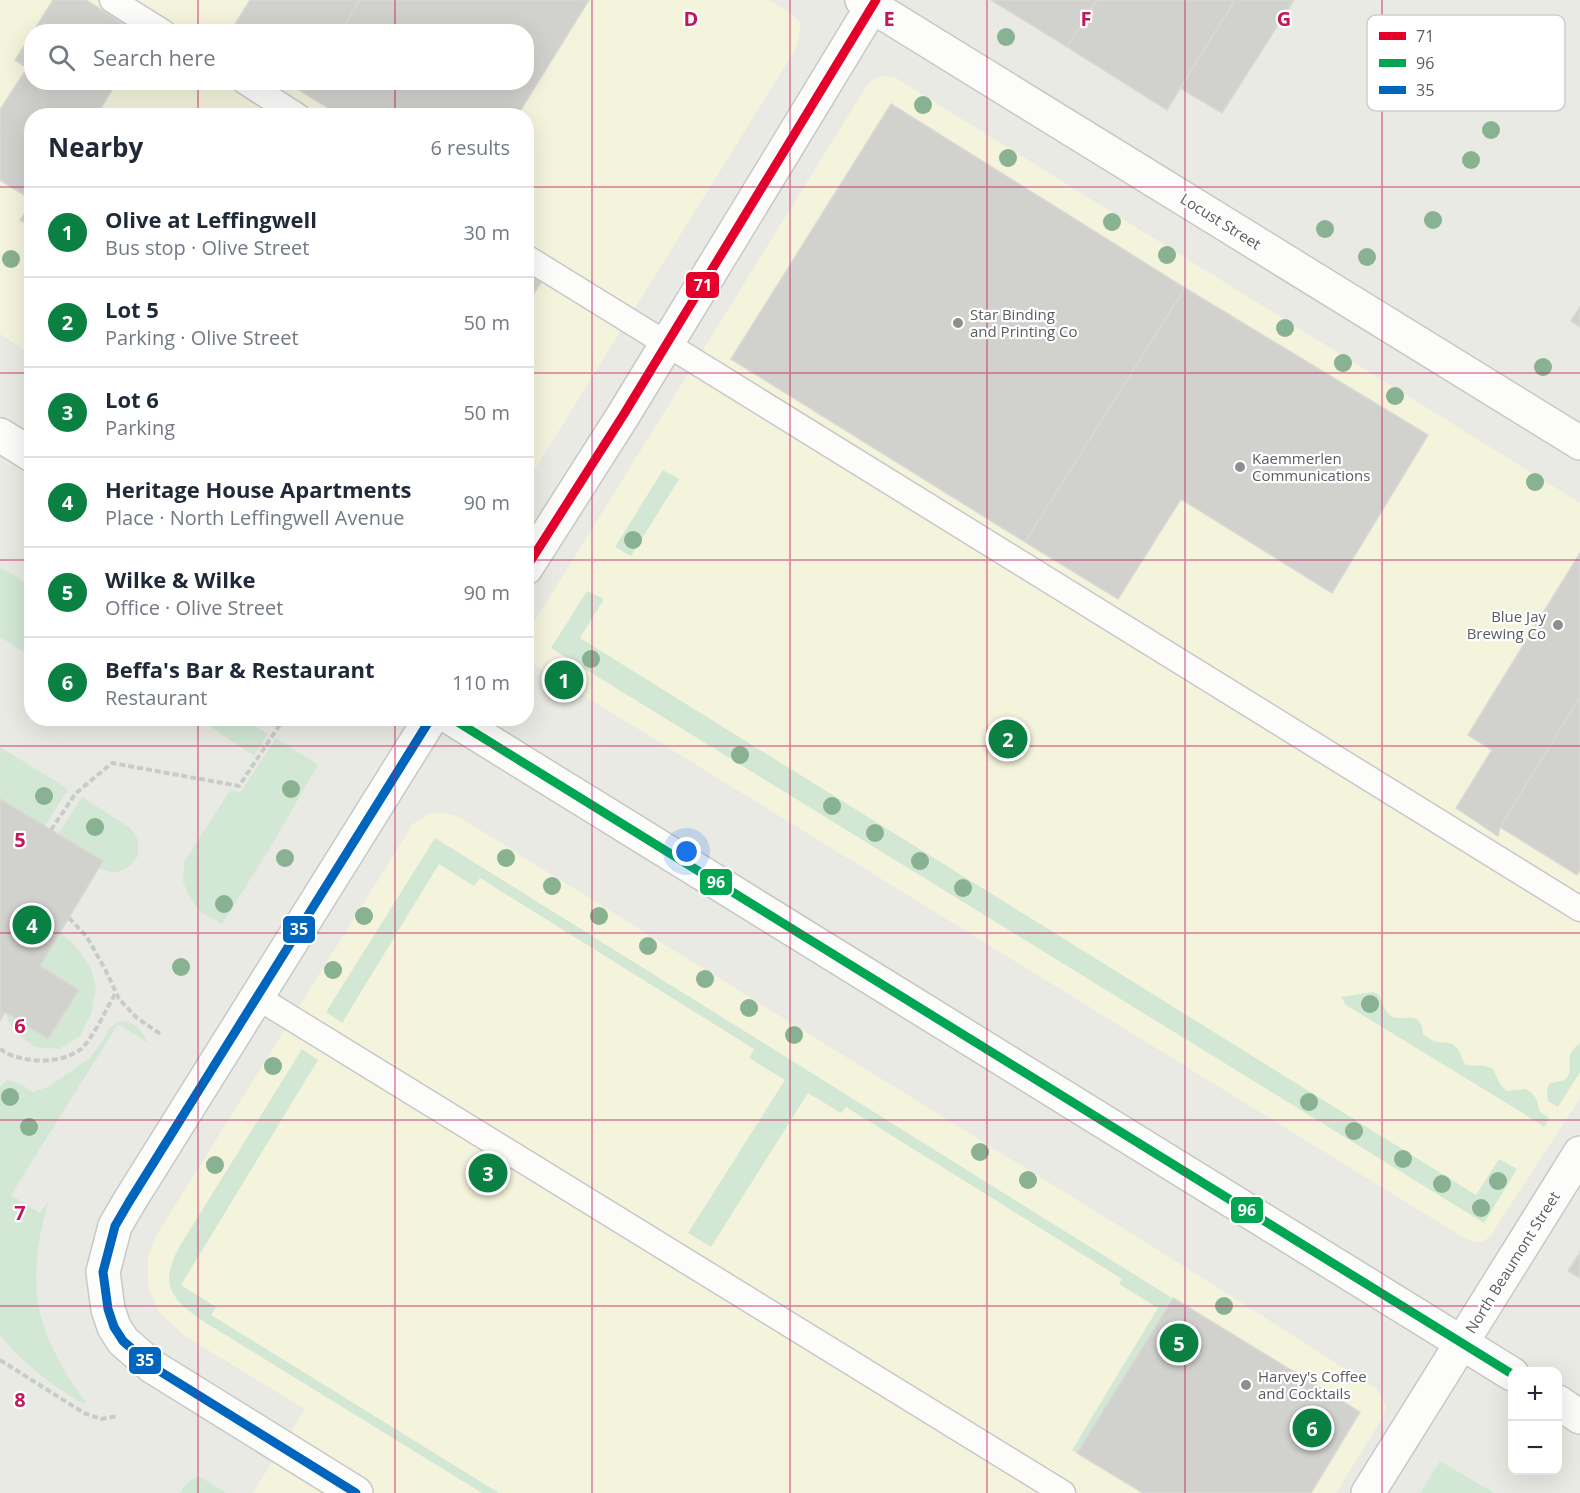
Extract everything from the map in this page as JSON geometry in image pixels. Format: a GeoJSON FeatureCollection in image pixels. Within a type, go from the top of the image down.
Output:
{"type":"FeatureCollection","features":[{"type":"Feature","properties":{"kind":"street"},"geometry":{"type":"LineString","coordinates":[[534,557],[666,344],[870,2]]}},
{"type":"Feature","properties":{"kind":"street","name":"Locust Street"},"geometry":{"type":"LineString","coordinates":[[870,2],[1580,443]]}},
{"type":"Feature","properties":{"kind":"street"},"geometry":{"type":"LineString","coordinates":[[0,435],[24,450]]}},
{"type":"Feature","properties":{"kind":"street"},"geometry":{"type":"LineString","coordinates":[[356,1493],[153,1367],[123,1341],[114,1327],[108,1309],[104,1272],[115,1226],[426,726]]}},
{"type":"Feature","properties":{"kind":"street"},"geometry":{"type":"LineString","coordinates":[[464,726],[1508,1371]]}},
{"type":"Feature","properties":{"kind":"street","name":"North Beaumont Street"},"geometry":{"type":"LineString","coordinates":[[1368,1493],[1580,1153]]}},
{"type":"Feature","properties":{"kind":"street"},"geometry":{"type":"LineString","coordinates":[[1562,1405],[1580,1417]]}},
{"type":"Feature","properties":{"kind":"lane"},"geometry":{"type":"LineString","coordinates":[[112,0],[150,24]]}},
{"type":"Feature","properties":{"kind":"lane"},"geometry":{"type":"LineString","coordinates":[[257,90],[286,108]]}},
{"type":"Feature","properties":{"kind":"lane"},"geometry":{"type":"LineString","coordinates":[[534,262],[1580,909]]}},
{"type":"Feature","properties":{"kind":"lane"},"geometry":{"type":"LineString","coordinates":[[257,997],[1063,1493]]}},
{"type":"Feature","properties":{"kind":"path"},"geometry":{"type":"LineString","coordinates":[[51,830],[75,794],[112,763],[239,786],[279,726]]}},
{"type":"Feature","properties":{"kind":"path"},"geometry":{"type":"LineString","coordinates":[[69,918],[87,937],[119,999],[137,1018],[162,1035]]}},
{"type":"Feature","properties":{"kind":"path"},"geometry":{"type":"LineString","coordinates":[[1,1051],[16,1057],[37,1060],[62,1059],[82,1048],[116,992]]}},
{"type":"Feature","properties":{"kind":"path"},"geometry":{"type":"LineString","coordinates":[[0,1360],[84,1413],[101,1419],[118,1416]]}},
{"type":"Feature","properties":{"kind":"shaded area"},"geometry":{"type":"Polygon","coordinates":[[[0,0],[769,0],[793,15],[800,23],[795,50],[534,471],[534,108],[24,108],[24,349],[0,334],[0,0]]]}},
{"type":"Feature","properties":{"kind":"shaded area"},"geometry":{"type":"Polygon","coordinates":[[[882,76],[894,77],[1580,503],[1580,1098],[1491,1235],[1484,1241],[1474,1242],[1461,1236],[534,663],[534,622],[873,79],[882,76]]]}},
{"type":"Feature","properties":{"kind":"shaded area"},"geometry":{"type":"Polygon","coordinates":[[[663,470],[679,479],[631,556],[615,547],[663,470]]]}},
{"type":"Feature","properties":{"kind":"shaded area"},"geometry":{"type":"Polygon","coordinates":[[[0,567],[24,582],[24,652],[0,637],[0,567]]]}},
{"type":"Feature","properties":{"kind":"shaded area"},"geometry":{"type":"Polygon","coordinates":[[[587,591],[604,599],[580,638],[1476,1195],[1499,1159],[1517,1169],[1484,1223],[551,648],[587,591]]]}},
{"type":"Feature","properties":{"kind":"shaded area"},"geometry":{"type":"Polygon","coordinates":[[[209,726],[255,726],[268,734],[254,756],[209,726]]]}},
{"type":"Feature","properties":{"kind":"shaded area"},"geometry":{"type":"Polygon","coordinates":[[[276,738],[318,765],[270,848],[222,924],[199,911],[189,896],[183,882],[184,862],[231,789],[240,793],[276,738]]]}},
{"type":"Feature","properties":{"kind":"shaded area"},"geometry":{"type":"Polygon","coordinates":[[[0,747],[68,789],[45,826],[0,799],[0,747]]]}},
{"type":"Feature","properties":{"kind":"shaded area"},"geometry":{"type":"Polygon","coordinates":[[[82,797],[130,828],[138,840],[138,856],[130,866],[119,872],[99,868],[103,861],[58,834],[82,797]]]}},
{"type":"Feature","properties":{"kind":"shaded area"},"geometry":{"type":"Polygon","coordinates":[[[443,813],[457,816],[1190,1270],[1378,1390],[1386,1407],[1383,1417],[1336,1493],[253,1493],[305,1409],[185,1336],[158,1311],[148,1285],[148,1257],[156,1236],[413,824],[428,814],[443,813]]]}},
{"type":"Feature","properties":{"kind":"shaded area"},"geometry":{"type":"Polygon","coordinates":[[[435,838],[1172,1298],[1077,1453],[1072,1450],[1158,1308],[1119,1284],[1122,1279],[846,1107],[841,1113],[808,1093],[711,1247],[688,1233],[785,1080],[749,1058],[754,1049],[480,878],[474,886],[439,864],[342,1023],[326,1012],[435,838]]]}},
{"type":"Feature","properties":{"kind":"shaded area"},"geometry":{"type":"Polygon","coordinates":[[[60,932],[77,948],[91,968],[96,988],[91,1014],[80,1036],[59,1049],[35,1047],[10,1025],[5,1012],[78,990],[40,966],[60,932]]]}},
{"type":"Feature","properties":{"kind":"shaded area"},"geometry":{"type":"Polygon","coordinates":[[[1373,992],[1379,995],[1391,1016],[1415,1019],[1419,1021],[1423,1034],[1428,1038],[1454,1045],[1466,1065],[1493,1069],[1500,1084],[1507,1091],[1525,1089],[1532,1093],[1537,1100],[1539,1111],[1549,1118],[1544,1127],[1346,1005],[1341,997],[1373,992]]]}},
{"type":"Feature","properties":{"kind":"shaded area"},"geometry":{"type":"Polygon","coordinates":[[[120,1021],[137,1027],[148,1043],[118,1024],[11,1195],[40,1213],[49,1200],[37,1258],[36,1283],[39,1309],[54,1352],[69,1379],[86,1402],[83,1404],[38,1373],[0,1335],[0,1087],[7,1080],[21,1084],[32,1092],[48,1087],[90,1058],[109,1028],[120,1021]]]}},
{"type":"Feature","properties":{"kind":"shaded area"},"geometry":{"type":"Polygon","coordinates":[[[1579,1044],[1580,1072],[1558,1107],[1548,1101],[1549,1084],[1567,1078],[1571,1054],[1579,1044]]]}},
{"type":"Feature","properties":{"kind":"shaded area"},"geometry":{"type":"Polygon","coordinates":[[[302,1049],[318,1060],[181,1285],[216,1307],[211,1315],[499,1493],[482,1493],[198,1318],[174,1296],[169,1280],[178,1249],[302,1049]]]}},
{"type":"Feature","properties":{"kind":"shaded area"},"geometry":{"type":"Polygon","coordinates":[[[1440,1461],[1494,1493],[1420,1493],[1440,1461]]]}},
{"type":"Feature","properties":{"kind":"shaded area"},"geometry":{"type":"Polygon","coordinates":[[[199,1476],[226,1493],[180,1493],[188,1483],[199,1476]]]}},
{"type":"Feature","properties":{"kind":"building"},"geometry":{"type":"Polygon","coordinates":[[[53,0],[86,0],[124,24],[38,24],[53,0]]]}},
{"type":"Feature","properties":{"kind":"building"},"geometry":{"type":"Polygon","coordinates":[[[250,0],[360,0],[345,24],[235,24],[250,0]]]}},
{"type":"Feature","properties":{"kind":"building"},"geometry":{"type":"Polygon","coordinates":[[[360,0],[589,0],[534,89],[534,24],[345,24],[360,0]]]}},
{"type":"Feature","properties":{"kind":"building"},"geometry":{"type":"Polygon","coordinates":[[[991,0],[1097,0],[1067,47],[991,0]]]}},
{"type":"Feature","properties":{"kind":"building"},"geometry":{"type":"Polygon","coordinates":[[[1097,0],[1235,0],[1167,110],[1067,47],[1097,0]]]}},
{"type":"Feature","properties":{"kind":"building"},"geometry":{"type":"Polygon","coordinates":[[[1235,0],[1294,0],[1222,113],[1180,88],[1235,0]]]}},
{"type":"Feature","properties":{"kind":"building"},"geometry":{"type":"Polygon","coordinates":[[[24,46],[24,66],[15,60],[24,46]]]}},
{"type":"Feature","properties":{"kind":"building"},"geometry":{"type":"Polygon","coordinates":[[[24,73],[24,90],[112,90],[101,108],[24,108],[24,195],[0,180],[0,110],[24,73]]]}},
{"type":"Feature","properties":{"kind":"building"},"geometry":{"type":"Polygon","coordinates":[[[303,90],[533,90],[522,108],[328,108],[302,92],[303,90]]]}},
{"type":"Feature","properties":{"kind":"building","name":"Star Binding and Printing Co"},"geometry":{"type":"Polygon","coordinates":[[[891,104],[1185,288],[1025,542],[731,359],[891,104]]]}},
{"type":"Feature","properties":{"kind":"building"},"geometry":{"type":"Polygon","coordinates":[[[534,276],[542,281],[534,294],[534,276]]]}},
{"type":"Feature","properties":{"kind":"building","name":"Kaemmerlen Communications"},"geometry":{"type":"Polygon","coordinates":[[[1185,288],[1428,435],[1332,593],[1181,499],[1118,599],[1025,542],[1185,288]]]}},
{"type":"Feature","properties":{"kind":"building"},"geometry":{"type":"Polygon","coordinates":[[[1580,307],[1580,327],[1571,321],[1580,307]]]}},
{"type":"Feature","properties":{"kind":"building","name":"Blue Jay Brewing Co"},"geometry":{"type":"Polygon","coordinates":[[[1580,553],[1580,697],[1500,827],[1498,836],[1456,808],[1492,750],[1468,735],[1580,553]]]}},
{"type":"Feature","properties":{"kind":"building"},"geometry":{"type":"Polygon","coordinates":[[[1580,697],[1580,870],[1577,875],[1500,827],[1580,697]]]}},
{"type":"Feature","properties":{"kind":"building"},"geometry":{"type":"Polygon","coordinates":[[[0,799],[103,861],[40,966],[79,990],[48,1039],[5,1012],[0,1021],[0,799]]]}},
{"type":"Feature","properties":{"kind":"building"},"geometry":{"type":"Polygon","coordinates":[[[1580,1252],[1580,1278],[1568,1271],[1580,1252]]]}},
{"type":"Feature","properties":{"kind":"building"},"geometry":{"type":"Polygon","coordinates":[[[1173,1298],[1360,1412],[1311,1493],[1143,1493],[1077,1453],[1173,1298]]]}},
{"type":"Feature","properties":{"kind":"transit line","name":"71"},"geometry":{"type":"LineString","coordinates":[[534,555],[624,414],[876,0]]}},
{"type":"Feature","properties":{"kind":"transit line","name":"35"},"geometry":{"type":"LineString","coordinates":[[356,1493],[153,1367],[123,1341],[114,1327],[108,1309],[103,1272],[115,1226],[129,1202],[426,726]]}},
{"type":"Feature","properties":{"kind":"transit line","name":"96"},"geometry":{"type":"LineString","coordinates":[[464,726],[1508,1372]]}},
{"type":"Feature","properties":{"kind":"place","name":"Star Binding and Printing Co"},"geometry":{"type":"Point","coordinates":[958,323]}},
{"type":"Feature","properties":{"kind":"place","name":"Kaemmerlen Communications"},"geometry":{"type":"Point","coordinates":[1240,467]}},
{"type":"Feature","properties":{"kind":"place","name":"Blue Jay Brewing Co"},"geometry":{"type":"Point","coordinates":[1558,625]}},
{"type":"Feature","properties":{"kind":"place","name":"Olive at Leffingwell"},"geometry":{"type":"Point","coordinates":[564,680]}},
{"type":"Feature","properties":{"kind":"place","name":"Lot 5"},"geometry":{"type":"Point","coordinates":[1008,739]}},
{"type":"Feature","properties":{"kind":"place","name":"Heritage House Apartments"},"geometry":{"type":"Point","coordinates":[32,925]}},
{"type":"Feature","properties":{"kind":"place","name":"Lot 6"},"geometry":{"type":"Point","coordinates":[488,1173]}},
{"type":"Feature","properties":{"kind":"place","name":"Wilke & Wilke"},"geometry":{"type":"Point","coordinates":[1179,1343]}},
{"type":"Feature","properties":{"kind":"place","name":"Harvey's Coffee and Cocktails"},"geometry":{"type":"Point","coordinates":[1246,1385]}},
{"type":"Feature","properties":{"kind":"place","name":"Beffa's Bar & Restaurant"},"geometry":{"type":"Point","coordinates":[1312,1428]}}]}
